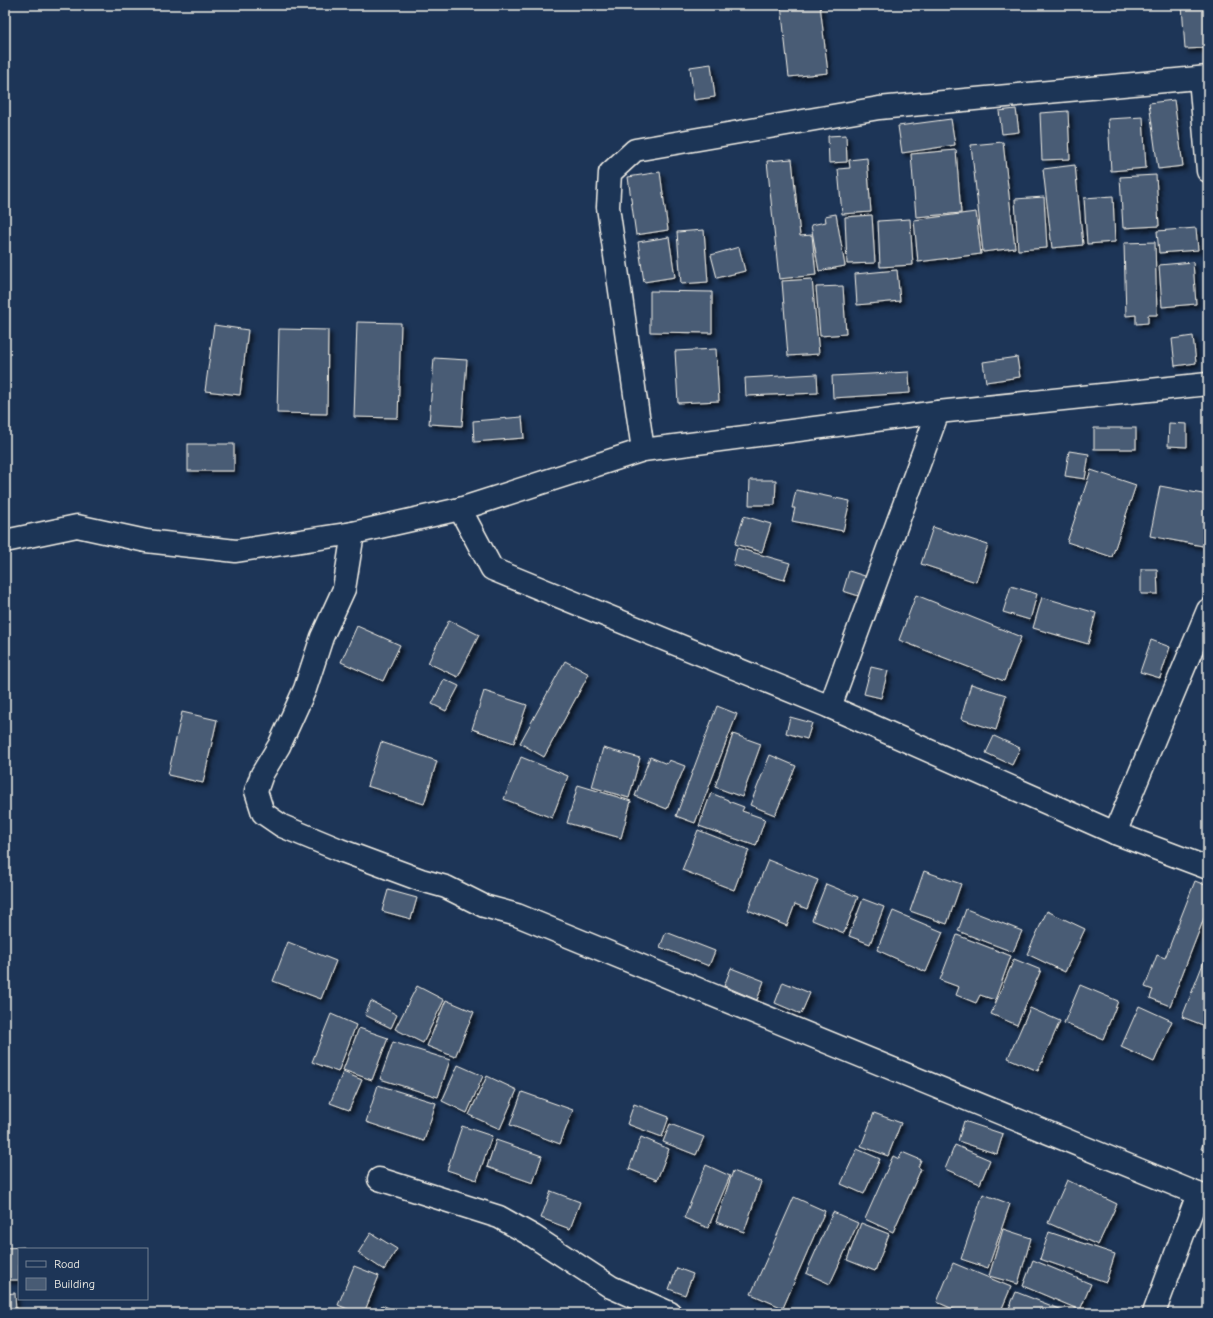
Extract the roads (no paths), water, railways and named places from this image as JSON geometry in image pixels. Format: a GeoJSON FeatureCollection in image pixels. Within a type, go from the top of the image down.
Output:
{"type":"FeatureCollection","features":[{"type":"Feature","properties":{"kind":"street"},"geometry":{"type":"LineString","coordinates":[[643,450],[608,207],[610,173],[635,150],[879,108],[1204,77],[1208,171]]}},
{"type":"Feature","properties":{"kind":"street"},"geometry":{"type":"LineString","coordinates":[[5,541],[77,526],[146,541],[236,551],[353,533],[460,509],[643,450],[938,412],[1208,384]]}},
{"type":"Feature","properties":{"kind":"street"},"geometry":{"type":"LineString","coordinates":[[830,708],[938,412]]}},
{"type":"Feature","properties":{"kind":"street"},"geometry":{"type":"LineString","coordinates":[[460,509],[492,569],[830,708],[1116,832],[1208,868]]}},
{"type":"Feature","properties":{"kind":"street"},"geometry":{"type":"LineString","coordinates":[[353,533],[344,589],[322,637],[305,689],[279,746],[262,774],[256,791],[263,813],[282,826],[340,850],[421,880],[446,887],[484,906],[517,915],[1203,1196],[1154,1313]]}},
{"type":"Feature","properties":{"kind":"street"},"geometry":{"type":"LineString","coordinates":[[1116,832],[1208,610]]}},
{"type":"Feature","properties":{"kind":"street"},"geometry":{"type":"LineString","coordinates":[[379,1179],[499,1217],[533,1236],[611,1287],[670,1313]]}}]}
